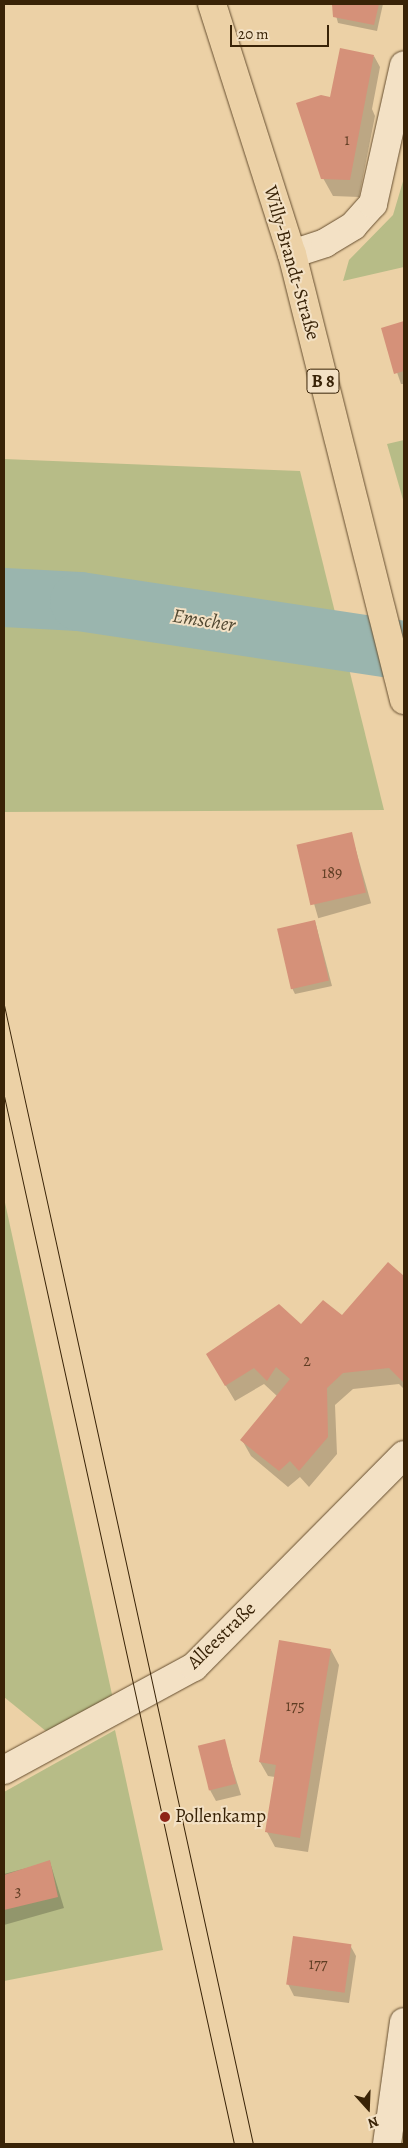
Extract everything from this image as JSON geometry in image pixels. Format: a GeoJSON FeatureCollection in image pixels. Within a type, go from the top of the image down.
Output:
{"type":"FeatureCollection","features":[{"type":"Feature","properties":{"kind":"main road","name":"Willy-Brandt-Straße"},"geometry":{"type":"LineString","coordinates":[[212,4],[292,254],[404,700]]}},
{"type":"Feature","properties":{"kind":"street"},"geometry":{"type":"LineString","coordinates":[[292,254],[325,243],[353,226],[373,204],[404,64]]}},
{"type":"Feature","properties":{"kind":"street","name":"Alleestraße"},"geometry":{"type":"LineString","coordinates":[[6,1764],[194,1667],[404,1455]]}},
{"type":"Feature","properties":{"kind":"street"},"geometry":{"type":"LineString","coordinates":[[386,2144],[404,2022]]}},
{"type":"Feature","properties":{"kind":"green space"},"geometry":{"type":"Polygon","coordinates":[[[404,178],[404,267],[343,281],[349,260],[393,215],[404,178]]]}},
{"type":"Feature","properties":{"kind":"green space"},"geometry":{"type":"Polygon","coordinates":[[[404,440],[404,503],[387,444],[404,440]]]}},
{"type":"Feature","properties":{"kind":"green space"},"geometry":{"type":"Polygon","coordinates":[[[4,459],[300,471],[384,810],[4,812],[4,459]]]}},
{"type":"Feature","properties":{"kind":"green space"},"geometry":{"type":"Polygon","coordinates":[[[4,1198],[113,1699],[52,1736],[4,1697],[4,1198]]]}},
{"type":"Feature","properties":{"kind":"green space"},"geometry":{"type":"Polygon","coordinates":[[[115,1730],[163,1950],[4,1981],[4,1792],[115,1730]]]}},
{"type":"Feature","properties":{"kind":"building"},"geometry":{"type":"Polygon","coordinates":[[[332,4],[379,4],[374,25],[333,17],[332,4]]]}},
{"type":"Feature","properties":{"kind":"building"},"geometry":{"type":"Polygon","coordinates":[[[340,48],[374,55],[350,180],[321,179],[296,103],[321,95],[330,97],[340,48]]]}},
{"type":"Feature","properties":{"kind":"building"},"geometry":{"type":"Polygon","coordinates":[[[404,321],[404,371],[394,374],[381,328],[404,321]]]}},
{"type":"Feature","properties":{"kind":"building"},"geometry":{"type":"Polygon","coordinates":[[[352,832],[366,892],[310,905],[296,845],[352,832]]]}},
{"type":"Feature","properties":{"kind":"building"},"geometry":{"type":"Polygon","coordinates":[[[315,920],[329,980],[291,989],[277,929],[315,920]]]}},
{"type":"Feature","properties":{"kind":"building"},"geometry":{"type":"Polygon","coordinates":[[[388,1262],[404,1276],[404,1383],[389,1368],[343,1373],[327,1388],[328,1437],[299,1471],[290,1461],[279,1471],[240,1440],[290,1379],[276,1367],[267,1381],[254,1368],[225,1386],[206,1354],[279,1304],[301,1324],[323,1300],[342,1315],[388,1262]]]}},
{"type":"Feature","properties":{"kind":"building"},"geometry":{"type":"Polygon","coordinates":[[[279,1640],[331,1649],[300,1838],[265,1832],[276,1765],[259,1762],[279,1640]]]}},
{"type":"Feature","properties":{"kind":"building"},"geometry":{"type":"Polygon","coordinates":[[[225,1739],[236,1784],[209,1790],[198,1746],[225,1739]]]}},
{"type":"Feature","properties":{"kind":"building"},"geometry":{"type":"Polygon","coordinates":[[[50,1860],[58,1897],[4,1910],[4,1875],[50,1860]]]}},
{"type":"Feature","properties":{"kind":"building"},"geometry":{"type":"Polygon","coordinates":[[[293,1936],[351,1944],[345,1993],[286,1985],[293,1936]]]}},
{"type":"Feature","properties":{"kind":"waterway","name":"Emscher"},"geometry":{"type":"LineString","coordinates":[[4,597],[79,601],[404,650]]}},
{"type":"Feature","properties":{"kind":"tram line"},"geometry":{"type":"LineString","coordinates":[[4,1005],[253,2144]]}},
{"type":"Feature","properties":{"kind":"tram line"},"geometry":{"type":"LineString","coordinates":[[4,1096],[234,2144]]}},
{"type":"Feature","properties":{"kind":"place","name":"Pollenkamp"},"geometry":{"type":"Point","coordinates":[165,1817]}}]}
